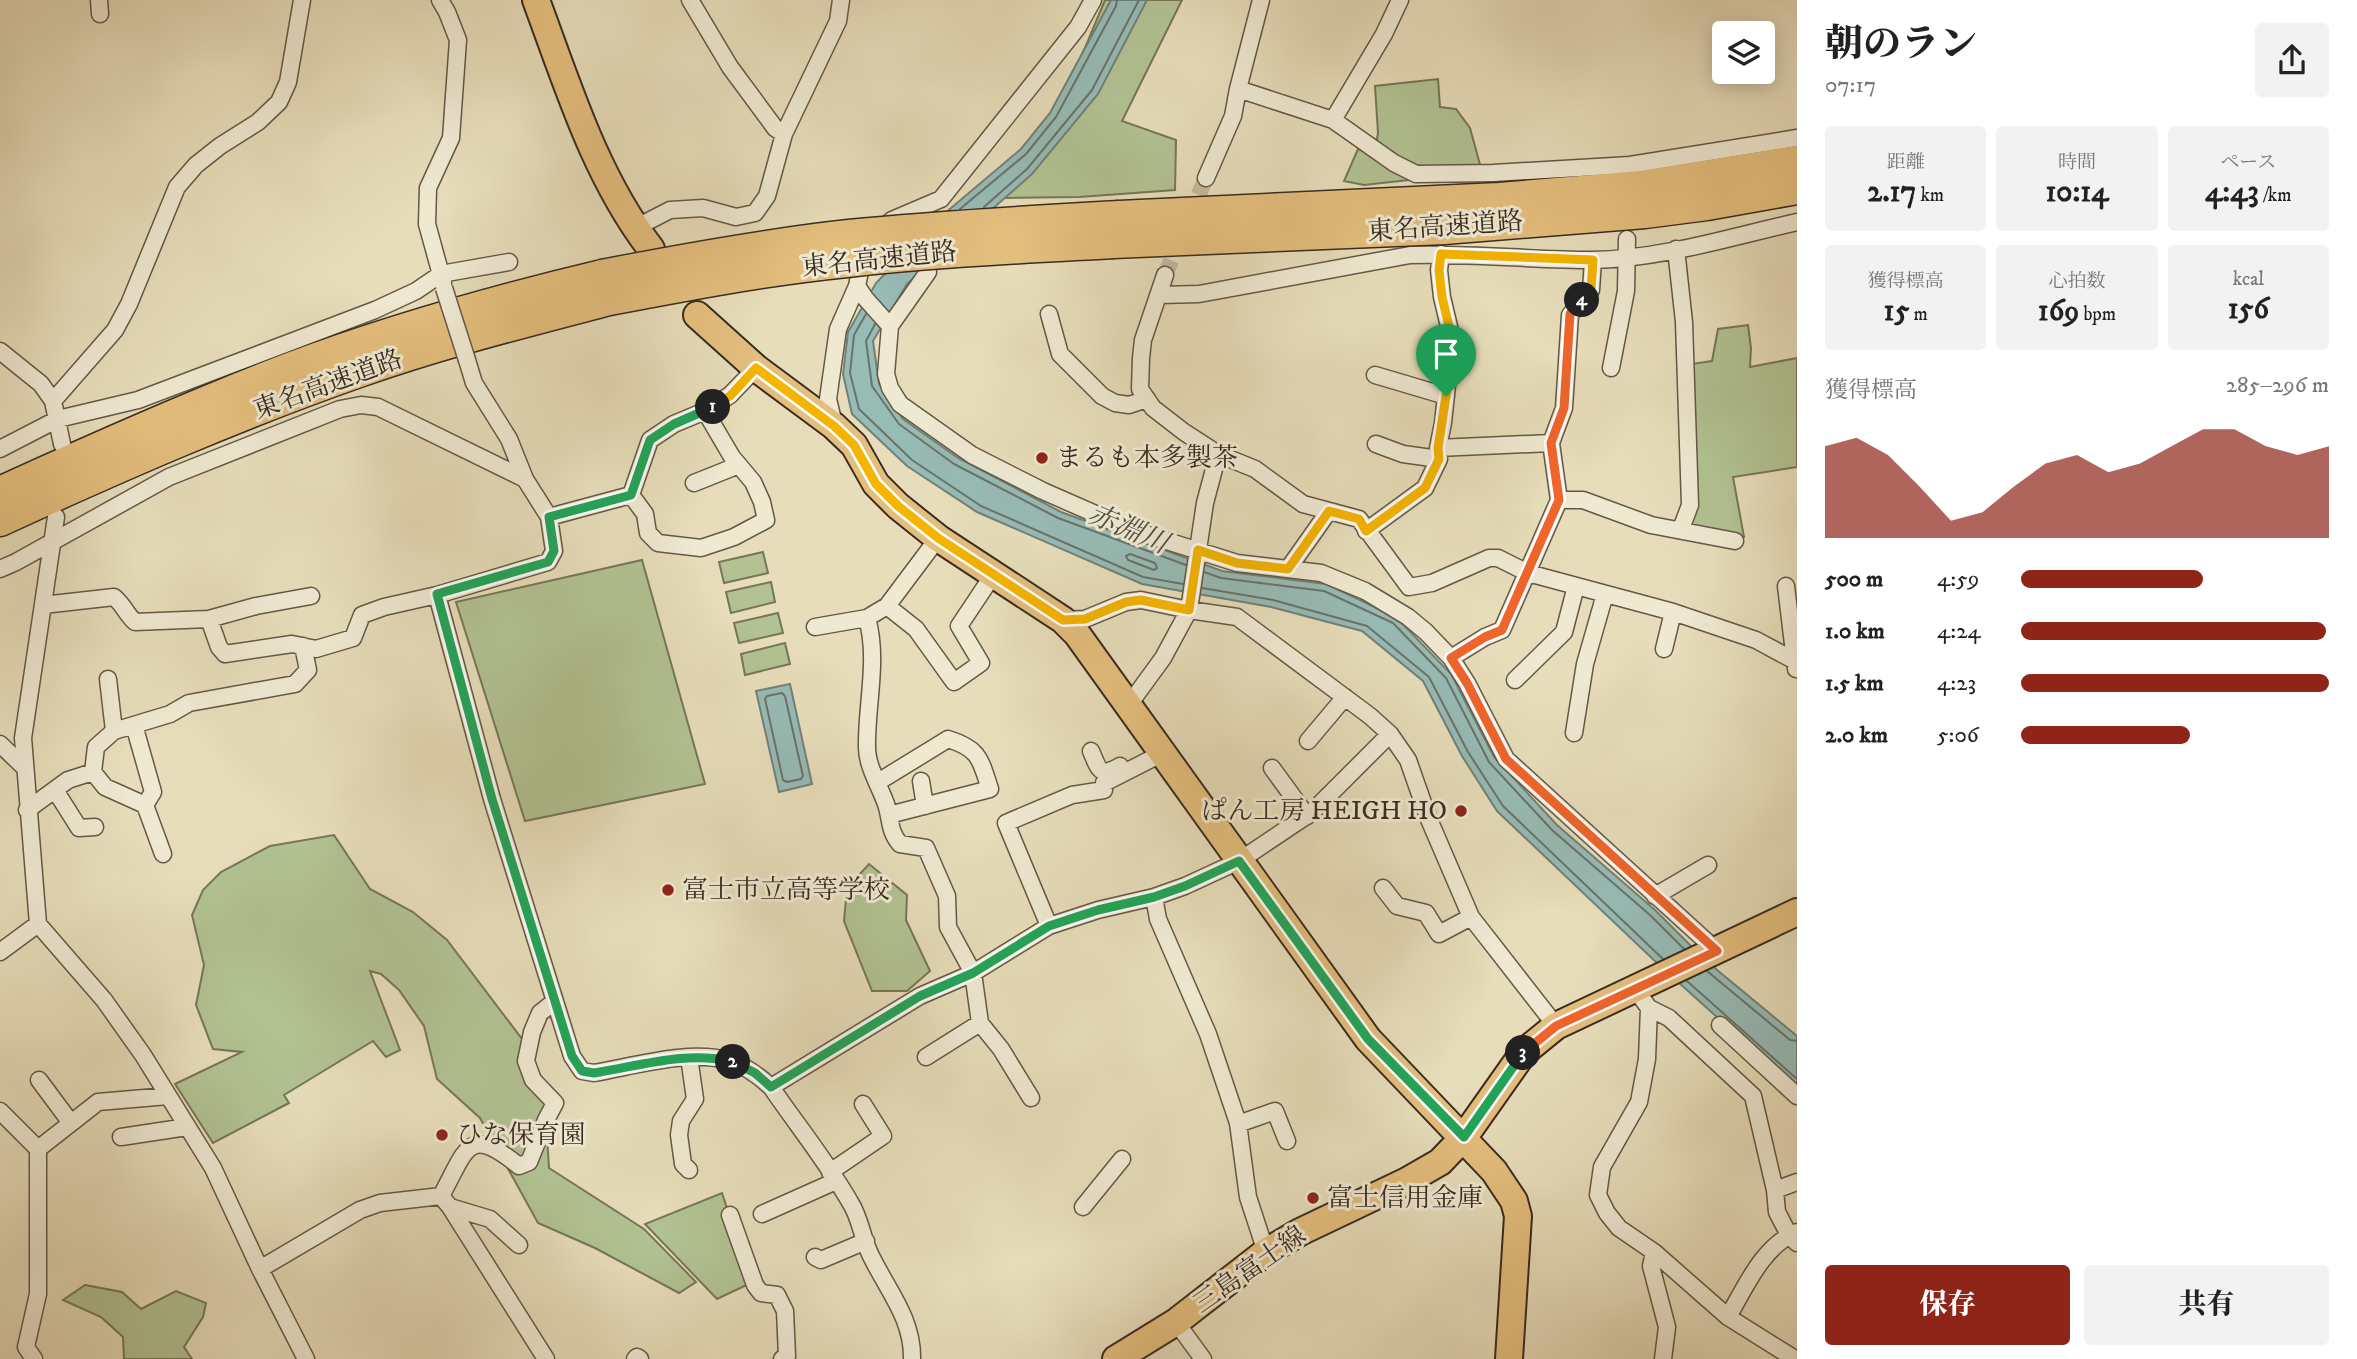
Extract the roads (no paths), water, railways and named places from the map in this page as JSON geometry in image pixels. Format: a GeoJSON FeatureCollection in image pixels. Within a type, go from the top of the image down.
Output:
{"type":"FeatureCollection","features":[{"type":"Feature","properties":{"kind":"highway","name":"東名高速道路"},"geometry":{"type":"LineString","coordinates":[[1116,229],[1654,184],[1797,161]]}},
{"type":"Feature","properties":{"kind":"highway","name":"東名高速道路"},"geometry":{"type":"LineString","coordinates":[[0,521],[190,436],[336,380],[478,334],[605,288],[729,251],[846,235],[962,224],[1116,229],[1485,226],[1645,213],[1797,189]]}},
{"type":"Feature","properties":{"kind":"highway","name":"東名高速道路"},"geometry":{"type":"LineString","coordinates":[[0,492],[115,440],[293,367],[386,335],[464,311],[605,288]]}},
{"type":"Feature","properties":{"kind":"main road"},"geometry":{"type":"LineString","coordinates":[[536,0],[610,187],[651,249]]}},
{"type":"Feature","properties":{"kind":"main road"},"geometry":{"type":"LineString","coordinates":[[697,315],[756,368],[834,426],[854,445],[876,484],[898,506],[938,538],[1063,620],[1077,634],[1368,1039],[1464,1137],[1494,1171],[1514,1201],[1518,1216],[1509,1359]]}},
{"type":"Feature","properties":{"kind":"main road","name":"三島富士線"},"geometry":{"type":"LineString","coordinates":[[1116,1359],[1176,1322],[1266,1252],[1300,1232],[1407,1181],[1440,1162],[1464,1137],[1524,1052],[1556,1026],[1642,999],[1664,975],[1797,912]]}},
{"type":"Feature","properties":{"kind":"street"},"geometry":{"type":"LineString","coordinates":[[53,401],[115,330],[137,285],[177,187],[196,164],[258,122],[279,103],[290,73],[302,0]]}},
{"type":"Feature","properties":{"kind":"street"},"geometry":{"type":"LineString","coordinates":[[209,619],[219,647],[225,654],[292,644],[316,649],[353,638],[362,615],[548,562],[554,551],[549,517],[525,479],[509,439],[474,383],[427,224],[428,188],[451,138],[458,40],[440,0]]}},
{"type":"Feature","properties":{"kind":"street"},"geometry":{"type":"LineString","coordinates":[[690,0],[730,67],[775,128],[784,134]]}},
{"type":"Feature","properties":{"kind":"street"},"geometry":{"type":"LineString","coordinates":[[635,228],[670,210],[703,208],[736,217],[755,213],[767,196],[784,134],[838,21],[841,0]]}},
{"type":"Feature","properties":{"kind":"street"},"geometry":{"type":"LineString","coordinates":[[834,426],[828,399],[838,329],[861,292],[864,247],[892,220],[941,199],[1078,27],[1093,0]]}},
{"type":"Feature","properties":{"kind":"street"},"geometry":{"type":"LineString","coordinates":[[1206,178],[1233,116],[1261,0]]}},
{"type":"Feature","properties":{"kind":"street"},"geometry":{"type":"LineString","coordinates":[[1333,120],[1384,34],[1400,0]]}},
{"type":"Feature","properties":{"kind":"street"},"geometry":{"type":"LineString","coordinates":[[1238,89],[1333,120],[1394,163],[1416,174],[1493,173],[1630,165],[1797,138]]}},
{"type":"Feature","properties":{"kind":"street"},"geometry":{"type":"LineString","coordinates":[[1160,295],[1199,294],[1410,255],[1593,260],[1626,257],[1676,249],[1797,222]]}},
{"type":"Feature","properties":{"kind":"street"},"geometry":{"type":"LineString","coordinates":[[1611,368],[1626,291],[1627,239]]}},
{"type":"Feature","properties":{"kind":"street"},"geometry":{"type":"LineString","coordinates":[[1676,249],[1684,321],[1690,505],[1681,529]]}},
{"type":"Feature","properties":{"kind":"street"},"geometry":{"type":"LineString","coordinates":[[1366,531],[1425,488],[1438,454],[1452,339],[1442,297],[1439,270],[1441,254]]}},
{"type":"Feature","properties":{"kind":"street"},"geometry":{"type":"LineString","coordinates":[[1451,658],[1502,630],[1559,500],[1551,443],[1564,408],[1570,314],[1591,290],[1593,260]]}},
{"type":"Feature","properties":{"kind":"street"},"geometry":{"type":"LineString","coordinates":[[0,449],[58,419],[138,400],[375,310],[416,291],[509,262]]}},
{"type":"Feature","properties":{"kind":"street"},"geometry":{"type":"LineString","coordinates":[[928,272],[890,326],[886,374],[890,388],[900,404],[972,455],[1043,491],[1132,530],[1237,563],[1321,573],[1365,591],[1408,617],[1451,658],[1506,759],[1716,951]]}},
{"type":"Feature","properties":{"kind":"street"},"geometry":{"type":"LineString","coordinates":[[1166,275],[1143,340],[1141,358],[1140,389],[1153,408],[1173,425],[1218,454],[1255,469],[1303,504],[1359,519],[1409,587],[1432,583],[1489,558],[1499,558],[1528,573],[1672,612],[1756,640],[1796,665]]}},
{"type":"Feature","properties":{"kind":"street"},"geometry":{"type":"LineString","coordinates":[[861,292],[890,326]]}},
{"type":"Feature","properties":{"kind":"street"},"geometry":{"type":"LineString","coordinates":[[1049,314],[1060,354],[1102,396],[1115,403],[1129,405],[1147,400]]}},
{"type":"Feature","properties":{"kind":"street"},"geometry":{"type":"LineString","coordinates":[[0,351],[41,384],[53,401],[62,444]]}},
{"type":"Feature","properties":{"kind":"street"},"geometry":{"type":"LineString","coordinates":[[631,495],[650,440],[674,424],[705,411],[730,396],[756,368]]}},
{"type":"Feature","properties":{"kind":"street"},"geometry":{"type":"LineString","coordinates":[[1375,375],[1446,396]]}},
{"type":"Feature","properties":{"kind":"street"},"geometry":{"type":"LineString","coordinates":[[0,569],[169,477],[340,409],[361,405],[378,407],[525,479]]}},
{"type":"Feature","properties":{"kind":"street"},"geometry":{"type":"LineString","coordinates":[[631,495],[645,514],[648,533],[658,543],[701,548],[734,537],[766,520],[753,482],[705,411]]}},
{"type":"Feature","properties":{"kind":"street"},"geometry":{"type":"LineString","coordinates":[[1376,444],[1403,454],[1438,454],[1551,443]]}},
{"type":"Feature","properties":{"kind":"street"},"geometry":{"type":"LineString","coordinates":[[1128,706],[1163,658],[1189,610],[1205,503],[1218,454]]}},
{"type":"Feature","properties":{"kind":"street"},"geometry":{"type":"LineString","coordinates":[[694,483],[739,464]]}},
{"type":"Feature","properties":{"kind":"street"},"geometry":{"type":"LineString","coordinates":[[549,517],[631,495]]}},
{"type":"Feature","properties":{"kind":"street"},"geometry":{"type":"LineString","coordinates":[[1559,500],[1583,500],[1651,525],[1735,541]]}},
{"type":"Feature","properties":{"kind":"street"},"geometry":{"type":"LineString","coordinates":[[1288,569],[1329,511]]}},
{"type":"Feature","properties":{"kind":"street"},"geometry":{"type":"LineString","coordinates":[[56,517],[23,738],[38,924],[104,1000],[213,1168],[306,1359]]}},
{"type":"Feature","properties":{"kind":"street"},"geometry":{"type":"LineString","coordinates":[[815,627],[867,618],[887,606],[938,538]]}},
{"type":"Feature","properties":{"kind":"street"},"geometry":{"type":"LineString","coordinates":[[887,606],[916,629],[954,682],[981,663],[959,626],[993,575]]}},
{"type":"Feature","properties":{"kind":"street"},"geometry":{"type":"LineString","coordinates":[[1515,680],[1564,632],[1576,586]]}},
{"type":"Feature","properties":{"kind":"street"},"geometry":{"type":"LineString","coordinates":[[1786,586],[1796,665]]}},
{"type":"Feature","properties":{"kind":"street"},"geometry":{"type":"LineString","coordinates":[[437,594],[492,799],[572,1056],[582,1071],[594,1073],[689,1057],[708,1057],[732,1062],[755,1073],[771,1087],[833,1176],[861,1222],[869,1254],[909,1327],[912,1359]]}},
{"type":"Feature","properties":{"kind":"street"},"geometry":{"type":"LineString","coordinates":[[1574,733],[1585,664],[1605,594]]}},
{"type":"Feature","properties":{"kind":"street"},"geometry":{"type":"LineString","coordinates":[[43,605],[114,597],[121,602],[126,615],[135,622],[209,619],[256,606],[311,596]]}},
{"type":"Feature","properties":{"kind":"street"},"geometry":{"type":"LineString","coordinates":[[1063,620],[1085,619],[1126,602],[1141,600],[1237,617],[1390,734],[1408,760],[1428,817],[1471,917],[1556,1026]]}},
{"type":"Feature","properties":{"kind":"street"},"geometry":{"type":"LineString","coordinates":[[1664,649],[1672,612]]}},
{"type":"Feature","properties":{"kind":"street"},"geometry":{"type":"LineString","coordinates":[[867,618],[872,656],[867,751],[889,815],[891,834],[900,844],[926,848],[947,896],[948,927],[973,973],[980,1023],[1001,1049],[1031,1098]]}},
{"type":"Feature","properties":{"kind":"street"},"geometry":{"type":"LineString","coordinates":[[163,854],[145,805],[105,787],[93,772],[96,747],[114,731],[170,714],[189,703],[295,684],[308,670],[303,646]]}},
{"type":"Feature","properties":{"kind":"street"},"geometry":{"type":"LineString","coordinates":[[108,678],[114,731]]}},
{"type":"Feature","properties":{"kind":"street"},"geometry":{"type":"LineString","coordinates":[[1308,741],[1345,697]]}},
{"type":"Feature","properties":{"kind":"street"},"geometry":{"type":"LineString","coordinates":[[134,725],[153,792],[145,805]]}},
{"type":"Feature","properties":{"kind":"street"},"geometry":{"type":"LineString","coordinates":[[771,1087],[920,996],[973,973],[1049,926],[1098,910],[1154,897],[1239,861],[1307,816],[1390,734]]}},
{"type":"Feature","properties":{"kind":"street"},"geometry":{"type":"LineString","coordinates":[[878,782],[948,738],[969,746],[983,767],[990,789],[889,815]]}},
{"type":"Feature","properties":{"kind":"street"},"geometry":{"type":"LineString","coordinates":[[0,744],[25,768]]}},
{"type":"Feature","properties":{"kind":"street"},"geometry":{"type":"LineString","coordinates":[[1091,751],[1099,770],[1109,772],[1158,749]]}},
{"type":"Feature","properties":{"kind":"street"},"geometry":{"type":"LineString","coordinates":[[1049,926],[1006,823],[1072,795],[1104,790],[1104,783],[1158,749]]}},
{"type":"Feature","properties":{"kind":"street"},"geometry":{"type":"LineString","coordinates":[[1272,768],[1307,816]]}},
{"type":"Feature","properties":{"kind":"street"},"geometry":{"type":"LineString","coordinates":[[27,810],[68,780],[93,772]]}},
{"type":"Feature","properties":{"kind":"street"},"geometry":{"type":"LineString","coordinates":[[921,781],[925,806]]}},
{"type":"Feature","properties":{"kind":"street"},"geometry":{"type":"LineString","coordinates":[[55,790],[79,828],[95,827]]}},
{"type":"Feature","properties":{"kind":"street"},"geometry":{"type":"LineString","coordinates":[[1655,896],[1708,865]]}},
{"type":"Feature","properties":{"kind":"street"},"geometry":{"type":"LineString","coordinates":[[1383,888],[1397,906],[1426,913],[1439,934],[1471,917]]}},
{"type":"Feature","properties":{"kind":"street"},"geometry":{"type":"LineString","coordinates":[[1154,897],[1158,919],[1208,1034],[1238,1124],[1248,1197],[1266,1252]]}},
{"type":"Feature","properties":{"kind":"street"},"geometry":{"type":"LineString","coordinates":[[0,953],[38,924]]}},
{"type":"Feature","properties":{"kind":"street"},"geometry":{"type":"LineString","coordinates":[[1642,999],[1668,1018],[1753,1096],[1775,1190],[1777,1212],[1795,1237],[1762,1261],[1728,1317]]}},
{"type":"Feature","properties":{"kind":"street"},"geometry":{"type":"LineString","coordinates":[[1642,999],[1647,1059],[1639,1102],[1602,1167],[1598,1195],[1619,1228],[1654,1252],[1728,1317],[1795,1359]]}},
{"type":"Feature","properties":{"kind":"street"},"geometry":{"type":"LineString","coordinates":[[446,1201],[467,1148],[477,1144],[489,1144],[519,1166],[529,1162],[555,1103],[533,1080],[526,1061],[532,1032],[540,1013],[555,1001]]}},
{"type":"Feature","properties":{"kind":"street"},"geometry":{"type":"LineString","coordinates":[[926,1057],[980,1023]]}},
{"type":"Feature","properties":{"kind":"street"},"geometry":{"type":"LineString","coordinates":[[1720,1025],[1797,1096]]}},
{"type":"Feature","properties":{"kind":"street"},"geometry":{"type":"LineString","coordinates":[[689,1057],[695,1099],[681,1121],[679,1135],[683,1164],[689,1170]]}},
{"type":"Feature","properties":{"kind":"street"},"geometry":{"type":"LineString","coordinates":[[39,1080],[71,1123]]}},
{"type":"Feature","properties":{"kind":"street"},"geometry":{"type":"LineString","coordinates":[[38,1149],[98,1102],[167,1096]]}},
{"type":"Feature","properties":{"kind":"street"},"geometry":{"type":"LineString","coordinates":[[762,1214],[833,1176],[883,1136],[863,1104]]}},
{"type":"Feature","properties":{"kind":"street"},"geometry":{"type":"LineString","coordinates":[[0,1111],[38,1149],[38,1294],[26,1347],[34,1359]]}},
{"type":"Feature","properties":{"kind":"street"},"geometry":{"type":"LineString","coordinates":[[1238,1124],[1275,1111],[1287,1141]]}},
{"type":"Feature","properties":{"kind":"street"},"geometry":{"type":"LineString","coordinates":[[121,1138],[187,1127]]}},
{"type":"Feature","properties":{"kind":"street"},"geometry":{"type":"LineString","coordinates":[[1083,1207],[1122,1159]]}},
{"type":"Feature","properties":{"kind":"street"},"geometry":{"type":"LineString","coordinates":[[1775,1190],[1797,1182]]}},
{"type":"Feature","properties":{"kind":"street"},"geometry":{"type":"LineString","coordinates":[[446,1201],[546,1359]]}},
{"type":"Feature","properties":{"kind":"street"},"geometry":{"type":"LineString","coordinates":[[260,1269],[360,1210],[380,1203],[446,1201],[490,1219],[519,1245]]}},
{"type":"Feature","properties":{"kind":"street"},"geometry":{"type":"LineString","coordinates":[[730,1215],[755,1285],[761,1293],[777,1295],[785,1311],[787,1356],[782,1359]]}},
{"type":"Feature","properties":{"kind":"street"},"geometry":{"type":"LineString","coordinates":[[815,1257],[821,1260],[866,1241]]}},
{"type":"Feature","properties":{"kind":"street"},"geometry":{"type":"LineString","coordinates":[[1654,1252],[1651,1266],[1667,1327],[1663,1359]]}},
{"type":"Feature","properties":{"kind":"street"},"geometry":{"type":"LineString","coordinates":[[1176,1322],[1203,1359]]}},
{"type":"Feature","properties":{"kind":"water"},"geometry":{"type":"Polygon","coordinates":[[[1111,0],[1147,0],[1098,94],[1032,174],[907,284],[873,341],[879,384],[903,419],[958,458],[1061,512],[1222,571],[1326,584],[1396,617],[1451,674],[1494,757],[1557,825],[1655,910],[1705,960],[1797,1036],[1797,1089],[1658,964],[1497,811],[1462,756],[1423,681],[1362,631],[1271,607],[1142,584],[977,512],[907,466],[852,414],[843,374],[848,332],[876,283],[938,219],[1021,149],[1050,113],[1111,0]]]}},
{"type":"Feature","properties":{"kind":"water"},"geometry":{"type":"Polygon","coordinates":[[[790,684],[812,784],[779,792],[756,691],[790,684]]]}},
{"type":"Feature","properties":{"kind":"tunnel"},"geometry":{"type":"LineString","coordinates":[[1189,217],[1206,178]]}},
{"type":"Feature","properties":{"kind":"tunnel"},"geometry":{"type":"LineString","coordinates":[[1165,275],[1181,238]]}},
{"type":"Feature","properties":{"kind":"place","name":"まるも本多製茶"},"geometry":{"type":"Point","coordinates":[1042,458]}},
{"type":"Feature","properties":{"kind":"place","name":"ぱん工房 HEIGH HO"},"geometry":{"type":"Point","coordinates":[1461,811]}},
{"type":"Feature","properties":{"kind":"place","name":"富士市立高等学校"},"geometry":{"type":"Point","coordinates":[668,890]}},
{"type":"Feature","properties":{"kind":"place","name":"ひな保育園"},"geometry":{"type":"Point","coordinates":[442,1135]}},
{"type":"Feature","properties":{"kind":"place","name":"富士信用金庫"},"geometry":{"type":"Point","coordinates":[1313,1198]}},
{"type":"Feature","properties":{"kind":"water label","name":"赤淵川"},"geometry":{"type":"Point","coordinates":[1128,529]}}]}
